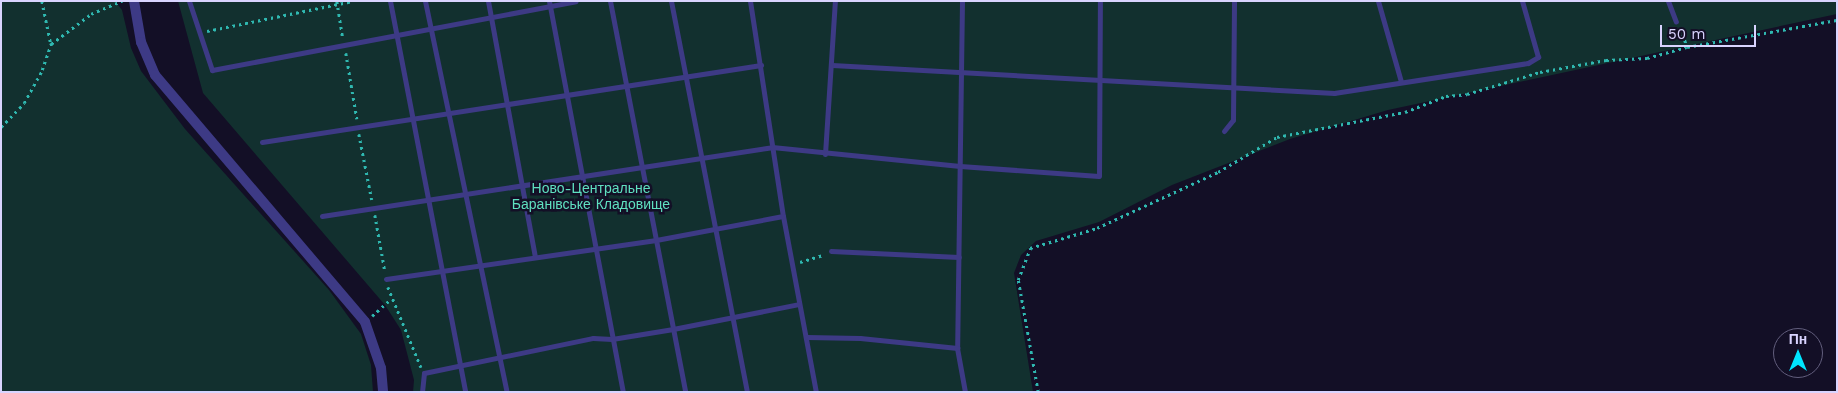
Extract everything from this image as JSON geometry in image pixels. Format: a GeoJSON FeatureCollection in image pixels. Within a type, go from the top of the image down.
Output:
{"type":"FeatureCollection","features":[{"type":"Feature","properties":{"kind":"street"},"geometry":{"type":"LineString","coordinates":[[134,1],[141,42],[155,75],[365,322],[381,368],[383,392]]}},
{"type":"Feature","properties":{"kind":"lane"},"geometry":{"type":"LineString","coordinates":[[189,1],[212,70],[491,18],[549,4],[576,1]]}},
{"type":"Feature","properties":{"kind":"lane"},"geometry":{"type":"LineString","coordinates":[[390,1],[466,392]]}},
{"type":"Feature","properties":{"kind":"lane"},"geometry":{"type":"LineString","coordinates":[[425,1],[507,392]]}},
{"type":"Feature","properties":{"kind":"lane"},"geometry":{"type":"LineString","coordinates":[[488,1],[520,184],[535,256]]}},
{"type":"Feature","properties":{"kind":"lane"},"geometry":{"type":"LineString","coordinates":[[610,1],[685,392]]}},
{"type":"Feature","properties":{"kind":"lane"},"geometry":{"type":"LineString","coordinates":[[671,1],[747,392]]}},
{"type":"Feature","properties":{"kind":"lane"},"geometry":{"type":"LineString","coordinates":[[750,1],[791,264],[807,337],[816,392]]}},
{"type":"Feature","properties":{"kind":"lane"},"geometry":{"type":"LineString","coordinates":[[825,154],[832,65],[834,1]]}},
{"type":"Feature","properties":{"kind":"lane"},"geometry":{"type":"LineString","coordinates":[[962,1],[957,348],[965,392]]}},
{"type":"Feature","properties":{"kind":"lane"},"geometry":{"type":"LineString","coordinates":[[322,216],[701,156],[772,147],[825,154],[960,166],[1099,176],[1100,1]]}},
{"type":"Feature","properties":{"kind":"lane"},"geometry":{"type":"LineString","coordinates":[[1224,131],[1233,120],[1235,88],[1234,1]]}},
{"type":"Feature","properties":{"kind":"lane"},"geometry":{"type":"LineString","coordinates":[[1378,1],[1401,82]]}},
{"type":"Feature","properties":{"kind":"lane"},"geometry":{"type":"LineString","coordinates":[[832,65],[1334,93],[1506,67],[1538,58],[1522,1]]}},
{"type":"Feature","properties":{"kind":"lane"},"geometry":{"type":"LineString","coordinates":[[1668,1],[1676,22]]}},
{"type":"Feature","properties":{"kind":"lane"},"geometry":{"type":"LineString","coordinates":[[549,4],[623,392]]}},
{"type":"Feature","properties":{"kind":"lane"},"geometry":{"type":"LineString","coordinates":[[262,142],[506,103],[627,88],[687,76],[760,65]]}},
{"type":"Feature","properties":{"kind":"lane"},"geometry":{"type":"LineString","coordinates":[[386,279],[656,240],[783,216]]}},
{"type":"Feature","properties":{"kind":"lane"},"geometry":{"type":"LineString","coordinates":[[831,251],[958,257]]}},
{"type":"Feature","properties":{"kind":"lane"},"geometry":{"type":"LineString","coordinates":[[422,392],[424,373],[460,364],[499,358],[593,338],[612,339],[672,329],[799,304]]}},
{"type":"Feature","properties":{"kind":"lane"},"geometry":{"type":"LineString","coordinates":[[807,337],[860,338],[957,348]]}},
{"type":"Feature","properties":{"kind":"path"},"geometry":{"type":"LineString","coordinates":[[1,127],[24,103],[42,70],[51,44],[42,1]]}},
{"type":"Feature","properties":{"kind":"path"},"geometry":{"type":"LineString","coordinates":[[51,44],[91,14],[122,1]]}},
{"type":"Feature","properties":{"kind":"path"},"geometry":{"type":"LineString","coordinates":[[199,32],[353,1]]}},
{"type":"Feature","properties":{"kind":"path"},"geometry":{"type":"LineString","coordinates":[[337,3],[386,279],[391,300],[424,373]]}},
{"type":"Feature","properties":{"kind":"path"},"geometry":{"type":"LineString","coordinates":[[1038,392],[1018,280],[1030,248],[1097,228],[1218,172],[1277,137],[1406,112],[1446,96],[1467,94],[1540,72],[1606,60],[1647,58],[1687,47],[1837,20]]}},
{"type":"Feature","properties":{"kind":"path"},"geometry":{"type":"LineString","coordinates":[[1676,22],[1684,32],[1687,47]]}},
{"type":"Feature","properties":{"kind":"path"},"geometry":{"type":"LineString","coordinates":[[791,264],[831,251]]}},
{"type":"Feature","properties":{"kind":"path"},"geometry":{"type":"LineString","coordinates":[[365,322],[391,300]]}},
{"type":"Feature","properties":{"kind":"green space"},"geometry":{"type":"Polygon","coordinates":[[[1,1],[115,1],[122,10],[131,48],[141,71],[185,129],[329,290],[361,334],[371,365],[373,392],[1,392],[1,1]]]}},
{"type":"Feature","properties":{"kind":"green space","name":"Ново-Центральне Баранівське Кладовище"},"geometry":{"type":"Polygon","coordinates":[[[178,1],[1837,1],[1837,14],[1388,110],[1290,139],[1172,185],[1099,222],[1036,241],[1021,255],[1014,273],[1033,392],[413,392],[414,380],[401,330],[385,305],[203,93],[178,1]]]}}]}
